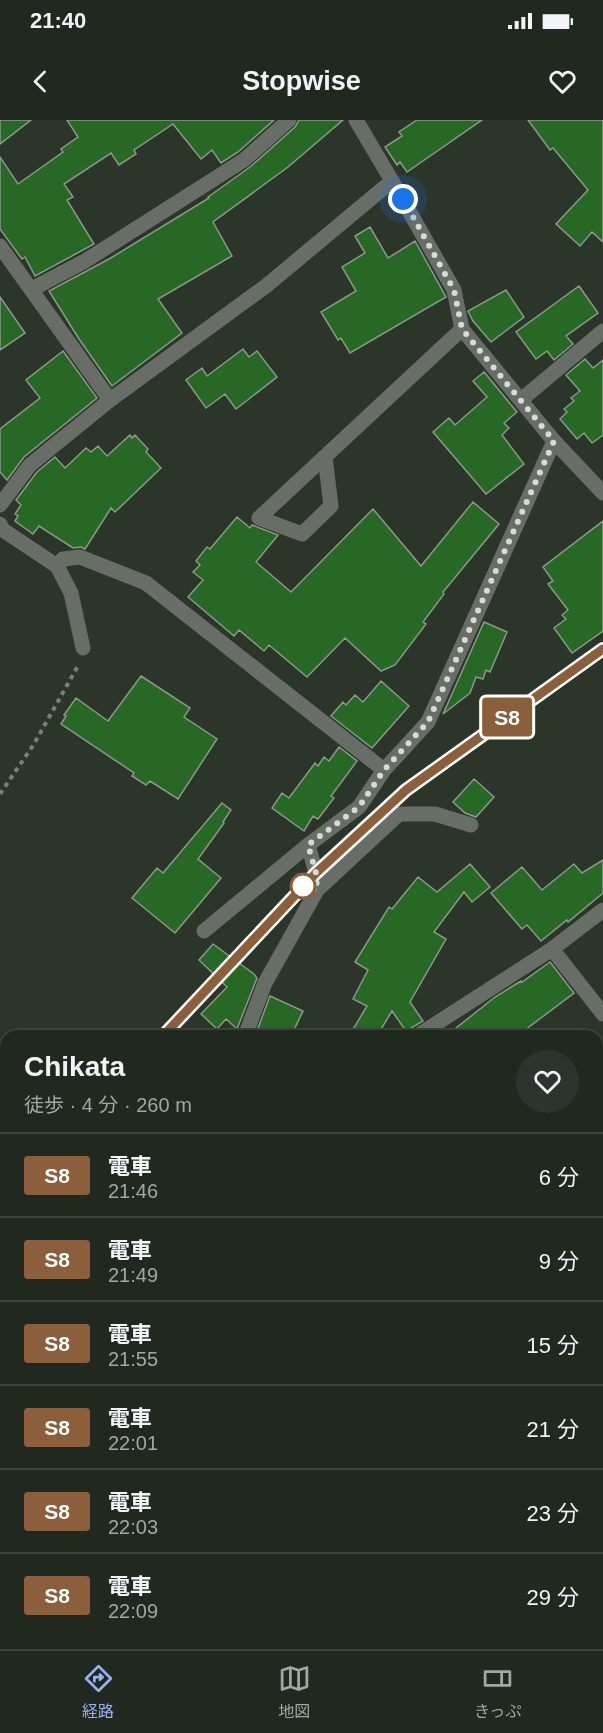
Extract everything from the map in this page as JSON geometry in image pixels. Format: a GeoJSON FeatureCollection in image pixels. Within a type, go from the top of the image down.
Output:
{"type":"FeatureCollection","features":[{"type":"Feature","properties":{"kind":"street"},"geometry":{"type":"LineString","coordinates":[[32,289],[85,261],[244,160],[289,120]]}},
{"type":"Feature","properties":{"kind":"street"},"geometry":{"type":"LineString","coordinates":[[362,122],[454,290],[462,329],[554,441],[603,493]]}},
{"type":"Feature","properties":{"kind":"street"},"geometry":{"type":"LineString","coordinates":[[0,505],[30,465],[110,400],[266,286],[393,181]]}},
{"type":"Feature","properties":{"kind":"street"},"geometry":{"type":"LineString","coordinates":[[0,246],[110,400]]}},
{"type":"Feature","properties":{"kind":"street"},"geometry":{"type":"LineString","coordinates":[[325,457],[332,506],[302,534],[260,518],[268,510],[462,329]]}},
{"type":"Feature","properties":{"kind":"street"},"geometry":{"type":"LineString","coordinates":[[521,400],[603,331]]}},
{"type":"Feature","properties":{"kind":"street"},"geometry":{"type":"LineString","coordinates":[[204,931],[308,845],[359,807],[384,770],[428,722],[554,441]]}},
{"type":"Feature","properties":{"kind":"street"},"geometry":{"type":"LineString","coordinates":[[0,524],[3,530],[57,566],[71,593],[83,648]]}},
{"type":"Feature","properties":{"kind":"street"},"geometry":{"type":"LineString","coordinates":[[57,566],[63,559],[80,557],[146,583],[384,770]]}},
{"type":"Feature","properties":{"kind":"street"},"geometry":{"type":"LineString","coordinates":[[246,1030],[265,983],[317,890],[399,814],[435,814],[471,825]]}},
{"type":"Feature","properties":{"kind":"street"},"geometry":{"type":"LineString","coordinates":[[308,845],[316,873],[317,890]]}},
{"type":"Feature","properties":{"kind":"street"},"geometry":{"type":"LineString","coordinates":[[426,1030],[552,949],[603,910]]}},
{"type":"Feature","properties":{"kind":"street"},"geometry":{"type":"LineString","coordinates":[[552,949],[603,1014]]}},
{"type":"Feature","properties":{"kind":"path"},"geometry":{"type":"LineString","coordinates":[[0,795],[34,744],[78,667],[83,648]]}},
{"type":"Feature","properties":{"kind":"building"},"geometry":{"type":"Polygon","coordinates":[[[0,120],[31,120],[0,144],[0,120]]]}},
{"type":"Feature","properties":{"kind":"building"},"geometry":{"type":"Polygon","coordinates":[[[67,120],[274,120],[238,152],[221,163],[212,150],[201,159],[173,124],[134,150],[136,154],[119,165],[111,153],[64,184],[73,197],[67,200],[94,244],[35,276],[25,257],[22,259],[0,229],[0,157],[18,184],[63,152],[61,149],[78,137],[67,120]]]}},
{"type":"Feature","properties":{"kind":"building"},"geometry":{"type":"Polygon","coordinates":[[[299,120],[343,120],[288,167],[213,222],[232,256],[158,299],[182,333],[112,386],[49,291],[109,259],[209,198],[250,167],[295,127],[299,120]]]}},
{"type":"Feature","properties":{"kind":"building"},"geometry":{"type":"Polygon","coordinates":[[[417,120],[482,120],[407,172],[400,162],[397,165],[385,147],[402,136],[399,132],[417,120]]]}},
{"type":"Feature","properties":{"kind":"building"},"geometry":{"type":"Polygon","coordinates":[[[528,120],[603,120],[603,242],[592,232],[580,246],[556,224],[588,190],[553,148],[550,150],[528,120]]]}},
{"type":"Feature","properties":{"kind":"building"},"geometry":{"type":"Polygon","coordinates":[[[370,227],[388,258],[415,241],[446,297],[350,353],[341,338],[338,340],[321,312],[356,291],[342,267],[365,253],[355,236],[370,227]]]}},
{"type":"Feature","properties":{"kind":"building"},"geometry":{"type":"Polygon","coordinates":[[[579,286],[598,313],[566,336],[573,344],[554,360],[547,351],[536,359],[516,332],[579,286]]]}},
{"type":"Feature","properties":{"kind":"building"},"geometry":{"type":"Polygon","coordinates":[[[506,290],[524,317],[491,342],[473,321],[468,311],[506,290]]]}},
{"type":"Feature","properties":{"kind":"building"},"geometry":{"type":"Polygon","coordinates":[[[0,297],[25,333],[0,350],[0,297]]]}},
{"type":"Feature","properties":{"kind":"building"},"geometry":{"type":"Polygon","coordinates":[[[243,349],[249,357],[257,351],[277,377],[236,409],[225,394],[206,408],[186,380],[202,368],[207,376],[243,349]]]}},
{"type":"Feature","properties":{"kind":"building"},"geometry":{"type":"Polygon","coordinates":[[[63,351],[97,398],[24,457],[7,480],[0,472],[0,429],[40,398],[26,380],[63,351]]]}},
{"type":"Feature","properties":{"kind":"building"},"geometry":{"type":"Polygon","coordinates":[[[585,359],[593,368],[603,360],[603,435],[592,443],[584,433],[577,439],[560,419],[567,412],[564,409],[574,401],[571,398],[580,391],[566,375],[585,359]]]}},
{"type":"Feature","properties":{"kind":"building"},"geometry":{"type":"Polygon","coordinates":[[[484,372],[517,412],[504,423],[509,428],[502,435],[524,464],[486,494],[433,432],[449,418],[455,425],[487,397],[473,381],[484,372]]]}},
{"type":"Feature","properties":{"kind":"building"},"geometry":{"type":"Polygon","coordinates":[[[130,435],[132,438],[135,435],[148,449],[146,452],[161,468],[115,512],[111,508],[85,549],[73,548],[39,526],[33,534],[15,521],[18,516],[15,514],[21,505],[16,500],[37,472],[55,457],[65,468],[86,448],[91,452],[98,446],[107,456],[130,435]]]}},
{"type":"Feature","properties":{"kind":"building"},"geometry":{"type":"Polygon","coordinates":[[[473,502],[499,524],[443,592],[444,594],[423,622],[426,624],[395,665],[381,671],[345,638],[307,677],[269,645],[264,651],[239,630],[234,636],[188,597],[203,580],[193,572],[200,565],[196,561],[207,547],[210,549],[237,517],[250,528],[252,525],[278,535],[256,562],[291,592],[373,509],[421,566],[473,502]]]}},
{"type":"Feature","properties":{"kind":"building"},"geometry":{"type":"Polygon","coordinates":[[[603,521],[603,631],[572,653],[554,628],[566,619],[562,615],[568,610],[548,584],[553,581],[543,567],[603,521]]]}},
{"type":"Feature","properties":{"kind":"building"},"geometry":{"type":"Polygon","coordinates":[[[484,622],[507,632],[490,672],[486,670],[483,679],[476,677],[470,693],[443,714],[484,622]]]}},
{"type":"Feature","properties":{"kind":"building"},"geometry":{"type":"Polygon","coordinates":[[[141,676],[190,708],[184,717],[217,739],[178,799],[150,781],[146,785],[132,776],[134,773],[61,724],[66,716],[64,715],[76,698],[108,721],[141,676]]]}},
{"type":"Feature","properties":{"kind":"building"},"geometry":{"type":"Polygon","coordinates":[[[381,681],[409,706],[372,748],[331,716],[343,702],[346,705],[355,695],[363,702],[381,681]]]}},
{"type":"Feature","properties":{"kind":"building"},"geometry":{"type":"Polygon","coordinates":[[[339,747],[357,761],[331,796],[334,798],[318,819],[313,816],[304,831],[272,808],[282,793],[289,798],[315,763],[318,766],[324,757],[329,761],[339,747]]]}},
{"type":"Feature","properties":{"kind":"building"},"geometry":{"type":"Polygon","coordinates":[[[474,779],[494,797],[476,817],[465,813],[453,802],[474,779]]]}},
{"type":"Feature","properties":{"kind":"building"},"geometry":{"type":"Polygon","coordinates":[[[222,803],[231,810],[198,859],[221,878],[175,933],[132,898],[157,868],[163,873],[222,803]]]}},
{"type":"Feature","properties":{"kind":"building"},"geometry":{"type":"Polygon","coordinates":[[[603,860],[603,893],[541,941],[527,925],[522,929],[491,893],[522,867],[542,890],[574,864],[582,873],[603,860]]]}},
{"type":"Feature","properties":{"kind":"building"},"geometry":{"type":"Polygon","coordinates":[[[470,864],[490,887],[472,902],[464,892],[434,932],[446,939],[410,1002],[423,1021],[410,1030],[405,1030],[392,1011],[381,1030],[353,1030],[367,1006],[353,999],[368,970],[355,962],[389,907],[392,909],[418,877],[437,892],[470,864]]]}},
{"type":"Feature","properties":{"kind":"building"},"geometry":{"type":"Polygon","coordinates":[[[213,944],[257,978],[237,1029],[226,1019],[217,1029],[201,1014],[227,987],[199,960],[213,944]]]}},
{"type":"Feature","properties":{"kind":"building"},"geometry":{"type":"Polygon","coordinates":[[[550,962],[574,993],[525,1030],[454,1030],[495,997],[522,982],[550,962]]]}},
{"type":"Feature","properties":{"kind":"building"},"geometry":{"type":"Polygon","coordinates":[[[270,996],[303,1011],[294,1030],[257,1030],[270,996]]]}},
{"type":"Feature","properties":{"kind":"railway"},"geometry":{"type":"LineString","coordinates":[[169,1030],[316,873],[406,790],[603,649]]}},
{"type":"Feature","properties":{"kind":"train","name":"S8"},"geometry":{"type":"LineString","coordinates":[[169,1030],[303,886],[406,790],[603,649]]}},
{"type":"Feature","properties":{"kind":"route"},"geometry":{"type":"LineString","coordinates":[[303,886],[317,890],[316,873],[308,845],[359,807],[384,770],[428,722],[554,441],[462,329],[454,290],[403,199]]}}]}
